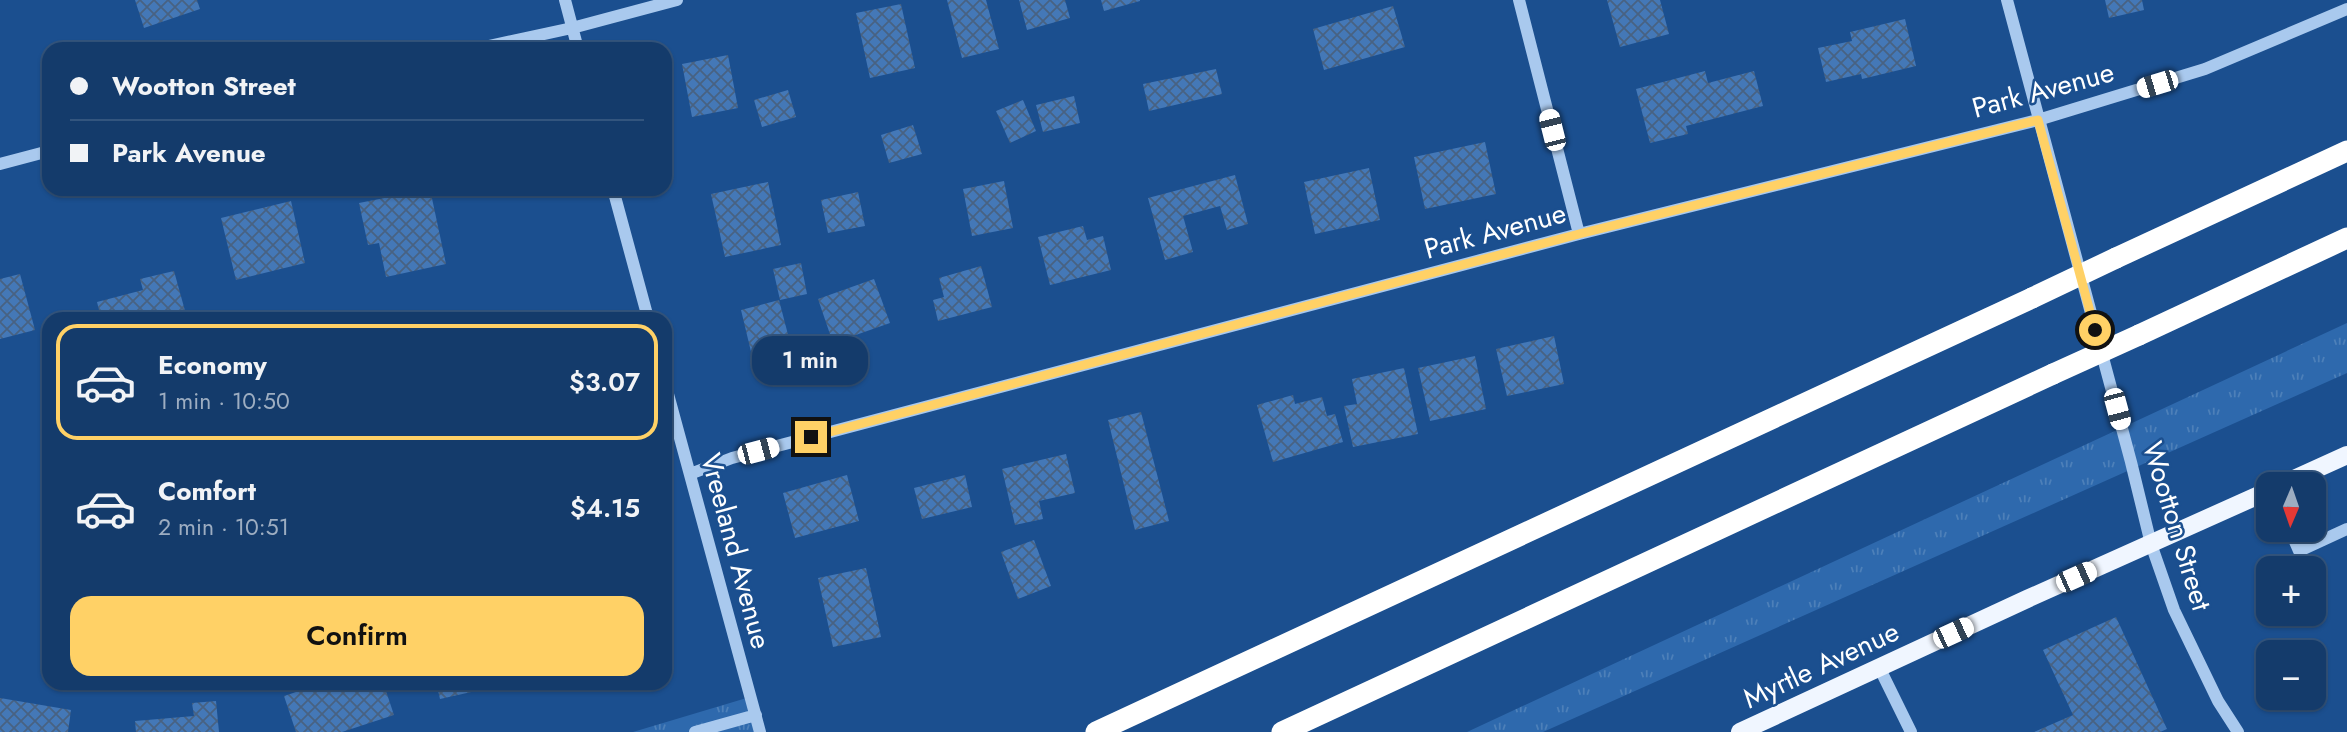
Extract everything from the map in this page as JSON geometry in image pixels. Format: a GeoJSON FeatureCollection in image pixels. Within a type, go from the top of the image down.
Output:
{"type":"FeatureCollection","features":[{"type":"Feature","properties":{"kind":"highway"},"geometry":{"type":"LineString","coordinates":[[1096,732],[2347,151]]}},
{"type":"Feature","properties":{"kind":"highway"},"geometry":{"type":"LineString","coordinates":[[1282,732],[2347,238]]}},
{"type":"Feature","properties":{"kind":"main road"},"geometry":{"type":"LineString","coordinates":[[2310,472],[2347,455]]}},
{"type":"Feature","properties":{"kind":"main road","name":"Myrtle Avenue"},"geometry":{"type":"LineString","coordinates":[[1740,732],[2256,496]]}},
{"type":"Feature","properties":{"kind":"street"},"geometry":{"type":"LineString","coordinates":[[565,0],[576,42]]}},
{"type":"Feature","properties":{"kind":"street"},"geometry":{"type":"LineString","coordinates":[[507,42],[677,0]]}},
{"type":"Feature","properties":{"kind":"street"},"geometry":{"type":"LineString","coordinates":[[1519,0],[1579,234]]}},
{"type":"Feature","properties":{"kind":"street","name":"Wootton Street"},"geometry":{"type":"LineString","coordinates":[[2007,0],[2151,544],[2174,611],[2218,701],[2238,732]]}},
{"type":"Feature","properties":{"kind":"street","name":"Park Avenue"},"geometry":{"type":"LineString","coordinates":[[690,474],[745,454],[1579,234],[2038,120],[2205,69],[2347,9]]}},
{"type":"Feature","properties":{"kind":"street"},"geometry":{"type":"LineString","coordinates":[[0,164],[42,153]]}},
{"type":"Feature","properties":{"kind":"street"},"geometry":{"type":"LineString","coordinates":[[615,196],[646,312]]}},
{"type":"Feature","properties":{"kind":"street","name":"Vreeland Avenue"},"geometry":{"type":"LineString","coordinates":[[672,408],[760,732]]}},
{"type":"Feature","properties":{"kind":"street"},"geometry":{"type":"LineString","coordinates":[[2326,539],[2347,529]]}},
{"type":"Feature","properties":{"kind":"street"},"geometry":{"type":"LineString","coordinates":[[2295,542],[2299,551],[2319,542]]}},
{"type":"Feature","properties":{"kind":"street"},"geometry":{"type":"LineString","coordinates":[[1879,667],[1911,732]]}},
{"type":"Feature","properties":{"kind":"street"},"geometry":{"type":"LineString","coordinates":[[695,732],[756,715]]}},
{"type":"Feature","properties":{"kind":"green space"},"geometry":{"type":"Polygon","coordinates":[[[2347,323],[2347,373],[1543,732],[1467,732],[2347,323]]]}},
{"type":"Feature","properties":{"kind":"green space"},"geometry":{"type":"Polygon","coordinates":[[[750,697],[759,732],[633,732],[750,697]]]}},
{"type":"Feature","properties":{"kind":"building"},"geometry":{"type":"Polygon","coordinates":[[[135,0],[197,0],[200,9],[144,28],[135,0]]]}},
{"type":"Feature","properties":{"kind":"building"},"geometry":{"type":"Polygon","coordinates":[[[947,0],[986,0],[999,49],[962,58],[947,0]]]}},
{"type":"Feature","properties":{"kind":"building"},"geometry":{"type":"Polygon","coordinates":[[[1019,0],[1065,0],[1070,18],[1027,30],[1019,0]]]}},
{"type":"Feature","properties":{"kind":"building"},"geometry":{"type":"Polygon","coordinates":[[[1101,0],[1140,0],[1140,1],[1104,11],[1101,0]]]}},
{"type":"Feature","properties":{"kind":"building"},"geometry":{"type":"Polygon","coordinates":[[[1607,0],[1660,0],[1669,34],[1620,47],[1607,0]]]}},
{"type":"Feature","properties":{"kind":"building"},"geometry":{"type":"Polygon","coordinates":[[[2105,0],[2142,0],[2144,10],[2109,18],[2105,0]]]}},
{"type":"Feature","properties":{"kind":"building"},"geometry":{"type":"Polygon","coordinates":[[[901,4],[915,68],[870,78],[856,13],[901,4]]]}},
{"type":"Feature","properties":{"kind":"building"},"geometry":{"type":"Polygon","coordinates":[[[1393,6],[1405,47],[1324,70],[1313,29],[1393,6]]]}},
{"type":"Feature","properties":{"kind":"building"},"geometry":{"type":"Polygon","coordinates":[[[1905,19],[1916,66],[1862,79],[1861,74],[1826,82],[1818,48],[1852,41],[1850,32],[1905,19]]]}},
{"type":"Feature","properties":{"kind":"building"},"geometry":{"type":"Polygon","coordinates":[[[728,55],[738,108],[692,117],[682,64],[728,55]]]}},
{"type":"Feature","properties":{"kind":"building"},"geometry":{"type":"Polygon","coordinates":[[[1216,69],[1222,94],[1149,111],[1143,84],[1216,69]]]}},
{"type":"Feature","properties":{"kind":"building"},"geometry":{"type":"Polygon","coordinates":[[[1705,71],[1708,83],[1754,71],[1763,106],[1686,126],[1688,134],[1650,143],[1636,89],[1705,71]]]}},
{"type":"Feature","properties":{"kind":"building"},"geometry":{"type":"Polygon","coordinates":[[[788,90],[796,117],[762,127],[754,100],[788,90]]]}},
{"type":"Feature","properties":{"kind":"building"},"geometry":{"type":"Polygon","coordinates":[[[1074,96],[1080,123],[1043,132],[1036,105],[1074,96]]]}},
{"type":"Feature","properties":{"kind":"building"},"geometry":{"type":"Polygon","coordinates":[[[1023,100],[1036,131],[1010,143],[996,111],[1023,100]]]}},
{"type":"Feature","properties":{"kind":"building"},"geometry":{"type":"Polygon","coordinates":[[[913,125],[922,154],[889,163],[881,135],[913,125]]]}},
{"type":"Feature","properties":{"kind":"building"},"geometry":{"type":"Polygon","coordinates":[[[1485,142],[1496,194],[1425,209],[1414,157],[1485,142]]]}},
{"type":"Feature","properties":{"kind":"building"},"geometry":{"type":"Polygon","coordinates":[[[1369,168],[1380,220],[1315,234],[1304,182],[1369,168]]]}},
{"type":"Feature","properties":{"kind":"building"},"geometry":{"type":"Polygon","coordinates":[[[1235,175],[1248,224],[1227,230],[1220,206],[1183,216],[1193,252],[1165,260],[1148,198],[1235,175]]]}},
{"type":"Feature","properties":{"kind":"building"},"geometry":{"type":"Polygon","coordinates":[[[1004,181],[1013,228],[972,236],[963,189],[1004,181]]]}},
{"type":"Feature","properties":{"kind":"building"},"geometry":{"type":"Polygon","coordinates":[[[768,182],[781,245],[725,257],[711,194],[768,182]]]}},
{"type":"Feature","properties":{"kind":"building"},"geometry":{"type":"Polygon","coordinates":[[[858,192],[865,226],[828,233],[821,200],[858,192]]]}},
{"type":"Feature","properties":{"kind":"building"},"geometry":{"type":"Polygon","coordinates":[[[394,196],[431,196],[446,264],[386,277],[379,243],[368,245],[359,203],[394,196]]]}},
{"type":"Feature","properties":{"kind":"building"},"geometry":{"type":"Polygon","coordinates":[[[291,201],[305,263],[236,280],[221,218],[291,201]]]}},
{"type":"Feature","properties":{"kind":"building"},"geometry":{"type":"Polygon","coordinates":[[[1083,226],[1087,240],[1103,236],[1111,270],[1050,285],[1038,237],[1083,226]]]}},
{"type":"Feature","properties":{"kind":"building"},"geometry":{"type":"Polygon","coordinates":[[[801,263],[807,294],[780,300],[773,269],[801,263]]]}},
{"type":"Feature","properties":{"kind":"building"},"geometry":{"type":"Polygon","coordinates":[[[981,266],[992,307],[938,321],[933,300],[944,297],[939,278],[981,266]]]}},
{"type":"Feature","properties":{"kind":"building"},"geometry":{"type":"Polygon","coordinates":[[[174,271],[185,312],[100,312],[97,302],[143,290],[140,279],[174,271]]]}},
{"type":"Feature","properties":{"kind":"building"},"geometry":{"type":"Polygon","coordinates":[[[20,274],[35,330],[0,339],[0,279],[20,274]]]}},
{"type":"Feature","properties":{"kind":"building"},"geometry":{"type":"Polygon","coordinates":[[[874,279],[890,323],[833,343],[818,299],[874,279]]]}},
{"type":"Feature","properties":{"kind":"building"},"geometry":{"type":"Polygon","coordinates":[[[779,300],[792,350],[753,360],[741,310],[779,300]]]}},
{"type":"Feature","properties":{"kind":"building"},"geometry":{"type":"Polygon","coordinates":[[[1554,336],[1564,384],[1507,396],[1496,349],[1554,336]]]}},
{"type":"Feature","properties":{"kind":"building"},"geometry":{"type":"Polygon","coordinates":[[[1475,356],[1486,409],[1430,421],[1418,368],[1475,356]]]}},
{"type":"Feature","properties":{"kind":"building"},"geometry":{"type":"Polygon","coordinates":[[[1404,368],[1418,434],[1353,447],[1344,406],[1357,404],[1352,379],[1404,368]]]}},
{"type":"Feature","properties":{"kind":"building"},"geometry":{"type":"Polygon","coordinates":[[[1293,395],[1295,404],[1322,397],[1327,416],[1335,414],[1343,442],[1273,462],[1257,405],[1293,395]]]}},
{"type":"Feature","properties":{"kind":"building"},"geometry":{"type":"Polygon","coordinates":[[[1141,412],[1169,521],[1135,530],[1108,420],[1141,412]]]}},
{"type":"Feature","properties":{"kind":"building"},"geometry":{"type":"Polygon","coordinates":[[[1066,454],[1075,493],[1039,501],[1043,519],[1015,525],[1002,469],[1066,454]]]}},
{"type":"Feature","properties":{"kind":"building"},"geometry":{"type":"Polygon","coordinates":[[[847,475],[859,521],[795,538],[783,493],[847,475]]]}},
{"type":"Feature","properties":{"kind":"building"},"geometry":{"type":"Polygon","coordinates":[[[965,475],[972,507],[922,519],[914,488],[965,475]]]}},
{"type":"Feature","properties":{"kind":"building"},"geometry":{"type":"Polygon","coordinates":[[[1034,540],[1051,586],[1018,599],[1001,552],[1034,540]]]}},
{"type":"Feature","properties":{"kind":"building"},"geometry":{"type":"Polygon","coordinates":[[[866,568],[881,637],[833,647],[818,578],[866,568]]]}},
{"type":"Feature","properties":{"kind":"building"},"geometry":{"type":"Polygon","coordinates":[[[2116,617],[2167,729],[2160,732],[2034,732],[2073,715],[2043,650],[2116,617]]]}},
{"type":"Feature","properties":{"kind":"building"},"geometry":{"type":"Polygon","coordinates":[[[302,690],[386,690],[394,715],[342,732],[296,732],[284,696],[302,690]]]}},
{"type":"Feature","properties":{"kind":"building"},"geometry":{"type":"Polygon","coordinates":[[[438,690],[480,690],[440,699],[438,690]]]}},
{"type":"Feature","properties":{"kind":"building"},"geometry":{"type":"Polygon","coordinates":[[[0,698],[71,710],[68,732],[0,732],[0,698]]]}},
{"type":"Feature","properties":{"kind":"building"},"geometry":{"type":"Polygon","coordinates":[[[216,701],[219,732],[136,732],[135,721],[194,716],[192,703],[216,701]]]}},
{"type":"Feature","properties":{"kind":"route"},"geometry":{"type":"LineString","coordinates":[[811,437],[1579,234],[2038,120],[2095,330]]}}]}
